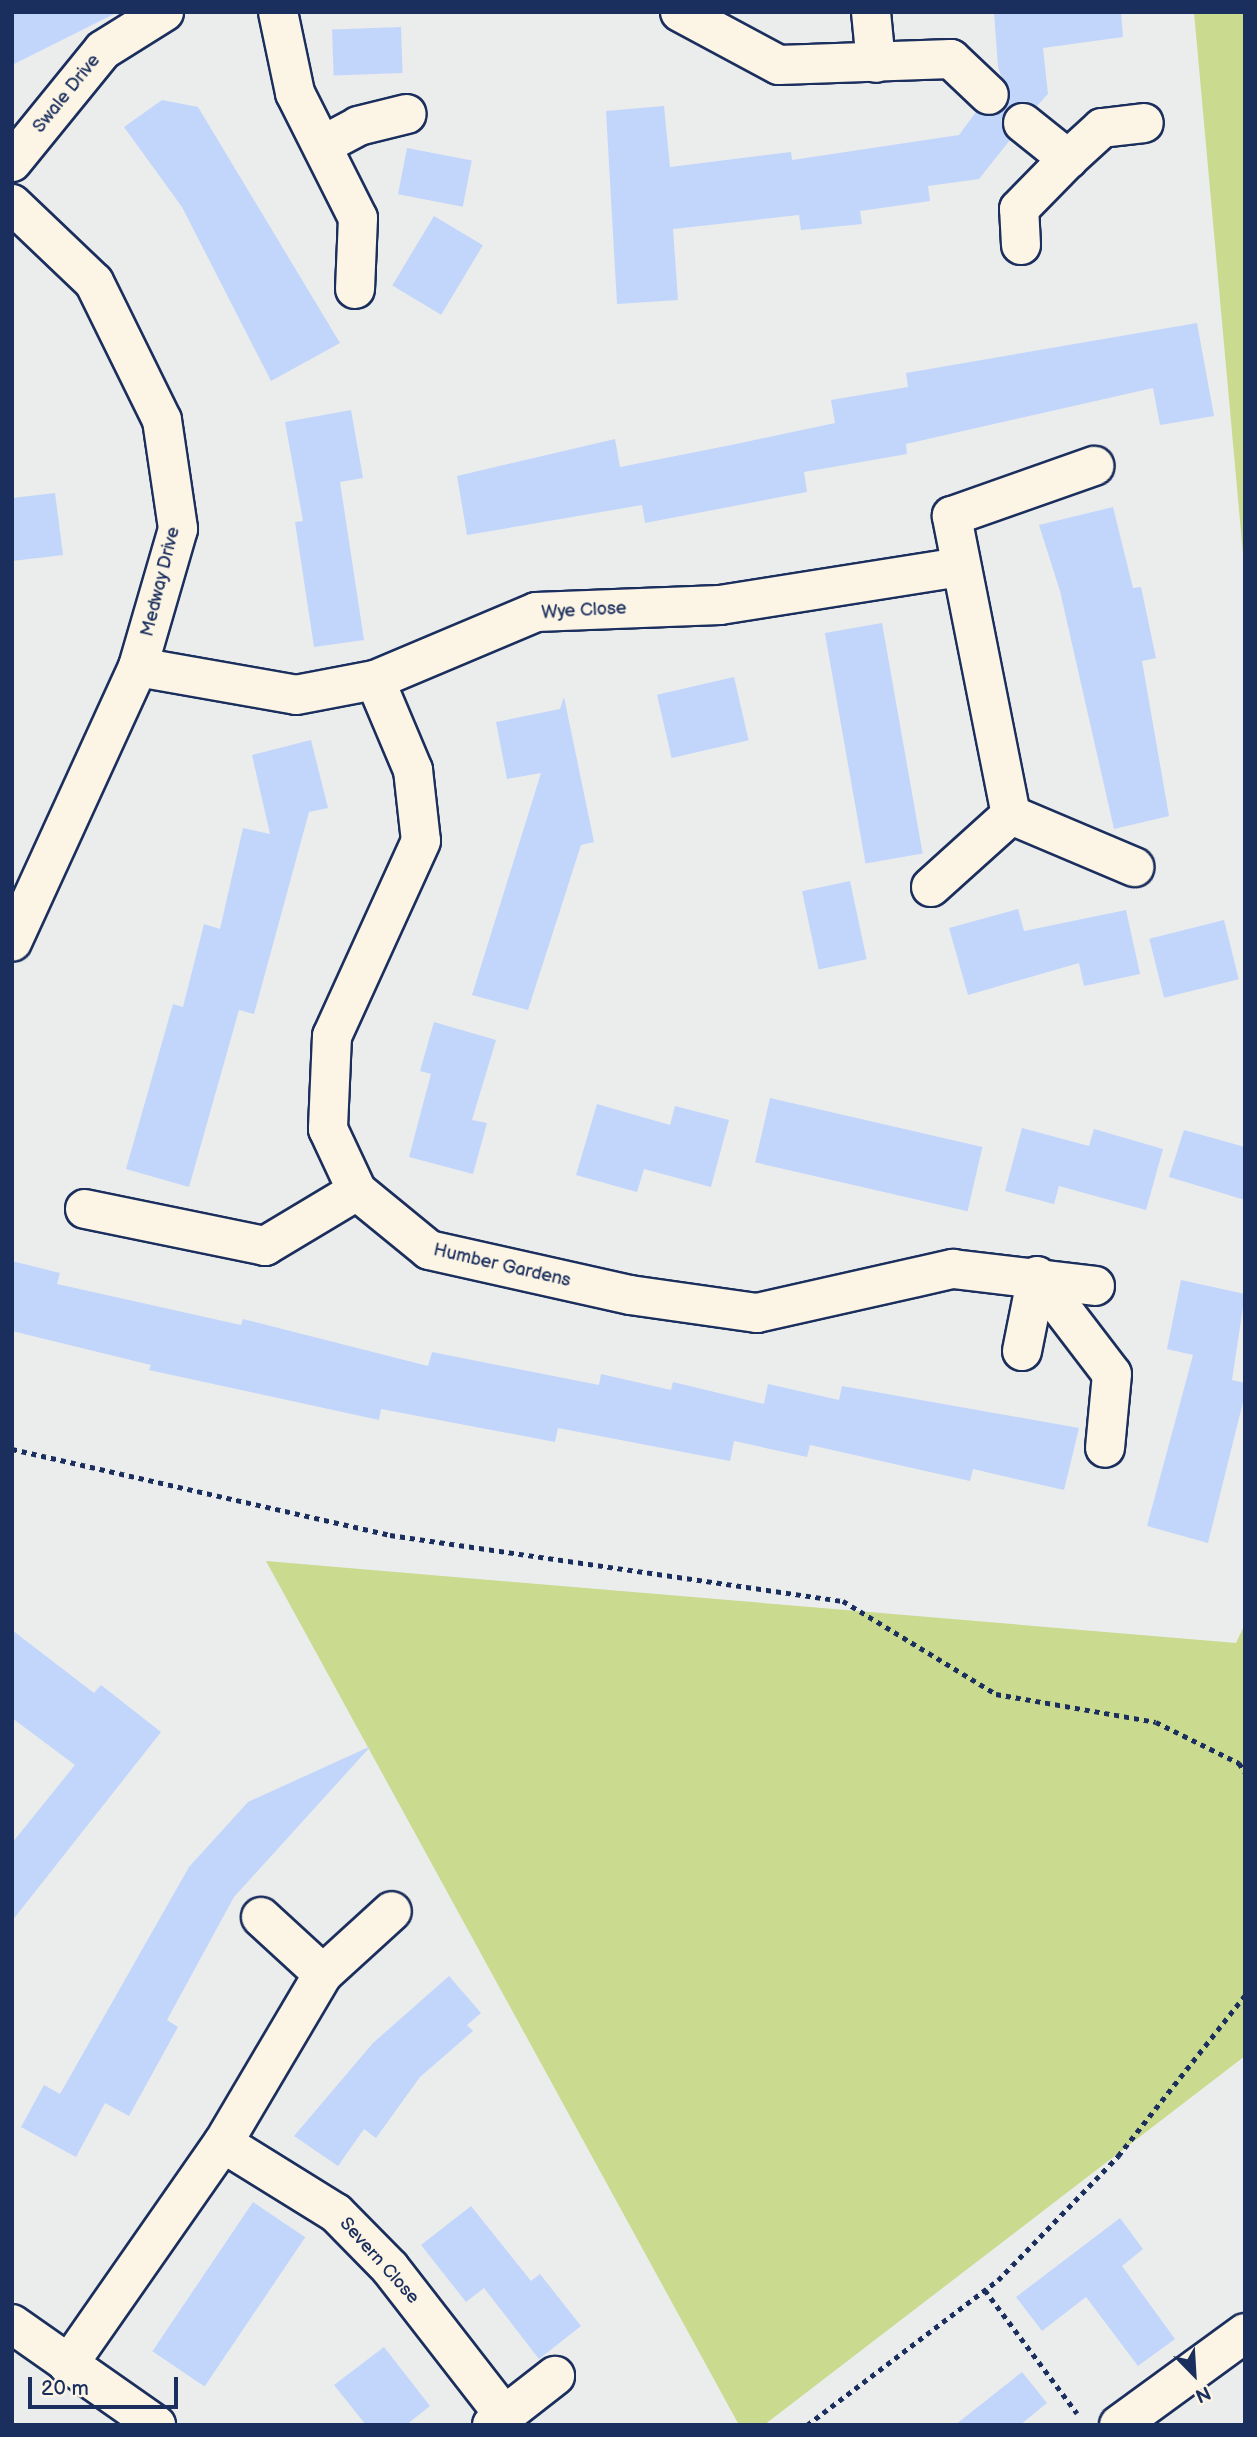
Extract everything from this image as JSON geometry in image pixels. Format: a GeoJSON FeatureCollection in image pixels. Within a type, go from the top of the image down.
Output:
{"type":"FeatureCollection","features":[{"type":"Feature","properties":{"kind":"street","name":"Swale Drive"},"geometry":{"type":"LineString","coordinates":[[12,162],[103,50],[164,12]]}},
{"type":"Feature","properties":{"kind":"street"},"geometry":{"type":"LineString","coordinates":[[278,12],[295,93],[358,218],[355,289]]}},
{"type":"Feature","properties":{"kind":"street"},"geometry":{"type":"LineString","coordinates":[[680,12],[779,65],[951,60],[989,95]]}},
{"type":"Feature","properties":{"kind":"street"},"geometry":{"type":"LineString","coordinates":[[871,12],[876,63]]}},
{"type":"Feature","properties":{"kind":"street"},"geometry":{"type":"LineString","coordinates":[[323,145],[358,127],[407,114]]}},
{"type":"Feature","properties":{"kind":"street"},"geometry":{"type":"LineString","coordinates":[[1023,123],[1068,159]]}},
{"type":"Feature","properties":{"kind":"street"},"geometry":{"type":"LineString","coordinates":[[1021,245],[1019,209],[1068,159],[1102,128],[1144,124]]}},
{"type":"Feature","properties":{"kind":"street","name":"Medway Drive"},"geometry":{"type":"LineString","coordinates":[[12,204],[94,282],[162,420],[178,529],[138,667],[12,942]]}},
{"type":"Feature","properties":{"kind":"street"},"geometry":{"type":"LineString","coordinates":[[1011,815],[952,516],[1094,467]]}},
{"type":"Feature","properties":{"kind":"street","name":"Wye Close"},"geometry":{"type":"LineString","coordinates":[[138,667],[296,695],[375,680],[537,612],[720,605],[960,567]]}},
{"type":"Feature","properties":{"kind":"street","name":"Humber Gardens"},"geometry":{"type":"LineString","coordinates":[[375,680],[413,770],[421,841],[332,1036],[328,1129],[357,1191],[429,1250],[631,1295],[757,1313],[953,1269],[1037,1276],[1095,1286]]}},
{"type":"Feature","properties":{"kind":"street"},"geometry":{"type":"LineString","coordinates":[[1011,815],[1134,867]]}},
{"type":"Feature","properties":{"kind":"street"},"geometry":{"type":"LineString","coordinates":[[931,887],[1011,815]]}},
{"type":"Feature","properties":{"kind":"street"},"geometry":{"type":"LineString","coordinates":[[85,1209],[265,1246],[357,1191]]}},
{"type":"Feature","properties":{"kind":"street"},"geometry":{"type":"LineString","coordinates":[[1021,1351],[1037,1276]]}},
{"type":"Feature","properties":{"kind":"street"},"geometry":{"type":"LineString","coordinates":[[1037,1276],[1112,1374],[1105,1448]]}},
{"type":"Feature","properties":{"kind":"street"},"geometry":{"type":"LineString","coordinates":[[68,2365],[223,2143],[323,1974],[392,1911]]}},
{"type":"Feature","properties":{"kind":"street"},"geometry":{"type":"LineString","coordinates":[[261,1917],[323,1974]]}},
{"type":"Feature","properties":{"kind":"street","name":"Severn Close"},"geometry":{"type":"LineString","coordinates":[[223,2143],[336,2213],[390,2268],[498,2420],[555,2376]]}},
{"type":"Feature","properties":{"kind":"street"},"geometry":{"type":"LineString","coordinates":[[12,2324],[156,2425]]}},
{"type":"Feature","properties":{"kind":"street"},"geometry":{"type":"LineString","coordinates":[[1119,2425],[1245,2333]]}},
{"type":"Feature","properties":{"kind":"path"},"geometry":{"type":"LineString","coordinates":[[12,1449],[390,1535],[844,1601],[996,1694],[1156,1722],[1239,1763],[1245,1772]]}},
{"type":"Feature","properties":{"kind":"path"},"geometry":{"type":"LineString","coordinates":[[807,2425],[985,2290],[1118,2156],[1245,1995]]}},
{"type":"Feature","properties":{"kind":"path"},"geometry":{"type":"LineString","coordinates":[[985,2290],[1085,2425]]}},
{"type":"Feature","properties":{"kind":"green space"},"geometry":{"type":"Polygon","coordinates":[[[1194,12],[1245,12],[1245,576],[1194,12]]]}},
{"type":"Feature","properties":{"kind":"green space"},"geometry":{"type":"Polygon","coordinates":[[[266,1561],[1236,1643],[1245,1624],[1245,2056],[764,2425],[739,2425],[266,1561]]]}},
{"type":"Feature","properties":{"kind":"building"},"geometry":{"type":"Polygon","coordinates":[[[12,12],[118,12],[12,65],[12,12]]]}},
{"type":"Feature","properties":{"kind":"building"},"geometry":{"type":"Polygon","coordinates":[[[994,12],[1121,12],[1123,37],[1043,48],[1048,94],[1037,106],[1026,101],[1006,109],[1001,120],[1010,140],[979,179],[928,186],[930,201],[860,211],[862,224],[801,230],[799,215],[673,229],[678,300],[617,304],[606,111],[664,106],[670,167],[791,152],[792,160],[959,135],[976,112],[996,116],[1010,101],[998,67],[994,12]]]}},
{"type":"Feature","properties":{"kind":"building"},"geometry":{"type":"Polygon","coordinates":[[[401,27],[403,73],[334,75],[332,29],[401,27]]]}},
{"type":"Feature","properties":{"kind":"building"},"geometry":{"type":"Polygon","coordinates":[[[162,100],[198,107],[340,343],[271,381],[182,207],[124,127],[162,100]]]}},
{"type":"Feature","properties":{"kind":"building"},"geometry":{"type":"Polygon","coordinates":[[[407,148],[472,161],[463,207],[398,194],[407,148]]]}},
{"type":"Feature","properties":{"kind":"building"},"geometry":{"type":"Polygon","coordinates":[[[434,216],[483,245],[441,315],[392,285],[434,216]]]}},
{"type":"Feature","properties":{"kind":"building"},"geometry":{"type":"Polygon","coordinates":[[[1197,323],[1214,416],[1160,425],[1153,388],[906,444],[907,454],[804,472],[807,492],[645,523],[642,505],[467,535],[457,476],[615,439],[620,467],[736,444],[835,423],[831,400],[908,387],[906,373],[1197,323]]]}},
{"type":"Feature","properties":{"kind":"building"},"geometry":{"type":"Polygon","coordinates":[[[351,410],[363,478],[340,482],[364,640],[314,647],[295,522],[303,521],[285,422],[351,410]]]}},
{"type":"Feature","properties":{"kind":"building"},"geometry":{"type":"Polygon","coordinates":[[[55,493],[63,555],[12,561],[12,498],[55,493]]]}},
{"type":"Feature","properties":{"kind":"building"},"geometry":{"type":"Polygon","coordinates":[[[1113,507],[1133,588],[1141,587],[1156,658],[1142,661],[1169,816],[1114,829],[1060,591],[1039,525],[1113,507]]]}},
{"type":"Feature","properties":{"kind":"building"},"geometry":{"type":"Polygon","coordinates":[[[882,623],[923,853],[866,864],[825,633],[882,623]]]}},
{"type":"Feature","properties":{"kind":"building"},"geometry":{"type":"Polygon","coordinates":[[[734,677],[749,740],[672,758],[657,695],[734,677]]]}},
{"type":"Feature","properties":{"kind":"building"},"geometry":{"type":"Polygon","coordinates":[[[564,697],[594,842],[581,845],[528,1010],[472,995],[541,773],[507,779],[496,722],[560,709],[564,697]]]}},
{"type":"Feature","properties":{"kind":"building"},"geometry":{"type":"Polygon","coordinates":[[[311,740],[328,808],[309,812],[254,1014],[239,1010],[189,1187],[126,1169],[173,1004],[183,1007],[204,924],[220,929],[243,828],[270,834],[252,755],[311,740]]]}},
{"type":"Feature","properties":{"kind":"building"},"geometry":{"type":"Polygon","coordinates":[[[850,881],[867,959],[819,969],[802,891],[850,881]]]}},
{"type":"Feature","properties":{"kind":"building"},"geometry":{"type":"Polygon","coordinates":[[[1018,909],[1024,931],[1126,910],[1140,974],[1084,986],[1079,963],[968,995],[949,928],[1018,909]]]}},
{"type":"Feature","properties":{"kind":"building"},"geometry":{"type":"Polygon","coordinates":[[[1224,920],[1239,979],[1164,998],[1149,939],[1224,920]]]}},
{"type":"Feature","properties":{"kind":"building"},"geometry":{"type":"Polygon","coordinates":[[[434,1022],[496,1040],[472,1120],[487,1123],[473,1174],[409,1157],[431,1074],[420,1071],[434,1022]]]}},
{"type":"Feature","properties":{"kind":"building"},"geometry":{"type":"Polygon","coordinates":[[[770,1098],[982,1147],[968,1211],[755,1162],[770,1098]]]}},
{"type":"Feature","properties":{"kind":"building"},"geometry":{"type":"Polygon","coordinates":[[[597,1104],[670,1125],[675,1106],[729,1120],[711,1187],[644,1169],[637,1192],[576,1175],[597,1104]]]}},
{"type":"Feature","properties":{"kind":"building"},"geometry":{"type":"Polygon","coordinates":[[[1022,1128],[1089,1146],[1094,1129],[1163,1149],[1146,1210],[1059,1186],[1054,1204],[1005,1191],[1022,1128]]]}},
{"type":"Feature","properties":{"kind":"building"},"geometry":{"type":"Polygon","coordinates":[[[1184,1130],[1245,1147],[1245,1200],[1169,1177],[1184,1130]]]}},
{"type":"Feature","properties":{"kind":"building"},"geometry":{"type":"Polygon","coordinates":[[[12,1261],[60,1273],[57,1284],[241,1325],[243,1319],[428,1366],[432,1352],[599,1385],[601,1374],[671,1390],[673,1382],[764,1404],[768,1384],[839,1400],[842,1386],[1079,1428],[1064,1490],[973,1469],[970,1481],[810,1445],[807,1457],[734,1441],[730,1461],[558,1428],[555,1442],[381,1409],[379,1420],[149,1370],[151,1365],[12,1331],[12,1261]]]}},
{"type":"Feature","properties":{"kind":"building"},"geometry":{"type":"Polygon","coordinates":[[[1181,1280],[1245,1294],[1232,1380],[1245,1383],[1245,1394],[1208,1543],[1147,1526],[1193,1355],[1167,1349],[1181,1280]]]}},
{"type":"Feature","properties":{"kind":"building"},"geometry":{"type":"Polygon","coordinates":[[[12,1630],[94,1693],[101,1685],[161,1732],[12,1921],[12,1843],[75,1765],[12,1718],[12,1630]]]}},
{"type":"Feature","properties":{"kind":"building"},"geometry":{"type":"Polygon","coordinates":[[[371,1746],[234,1897],[167,2020],[178,2027],[129,2116],[105,2103],[76,2157],[21,2127],[44,2085],[60,2094],[189,1867],[248,1802],[371,1746]]]}},
{"type":"Feature","properties":{"kind":"building"},"geometry":{"type":"Polygon","coordinates":[[[449,1976],[481,2013],[467,2025],[473,2031],[420,2077],[376,2138],[364,2129],[338,2166],[294,2136],[373,2043],[449,1976]]]}},
{"type":"Feature","properties":{"kind":"building"},"geometry":{"type":"Polygon","coordinates":[[[253,2202],[305,2237],[205,2386],[152,2351],[253,2202]]]}},
{"type":"Feature","properties":{"kind":"building"},"geometry":{"type":"Polygon","coordinates":[[[471,2206],[531,2281],[540,2274],[581,2326],[539,2359],[484,2288],[466,2302],[421,2245],[471,2206]]]}},
{"type":"Feature","properties":{"kind":"building"},"geometry":{"type":"Polygon","coordinates":[[[1120,2218],[1143,2249],[1122,2266],[1175,2339],[1138,2366],[1086,2297],[1042,2331],[1016,2297],[1120,2218]]]}},
{"type":"Feature","properties":{"kind":"building"},"geometry":{"type":"Polygon","coordinates":[[[384,2347],[430,2406],[406,2425],[366,2425],[334,2385],[384,2347]]]}},
{"type":"Feature","properties":{"kind":"building"},"geometry":{"type":"Polygon","coordinates":[[[1022,2372],[1047,2403],[1020,2425],[955,2425],[1022,2372]]]}}]}
